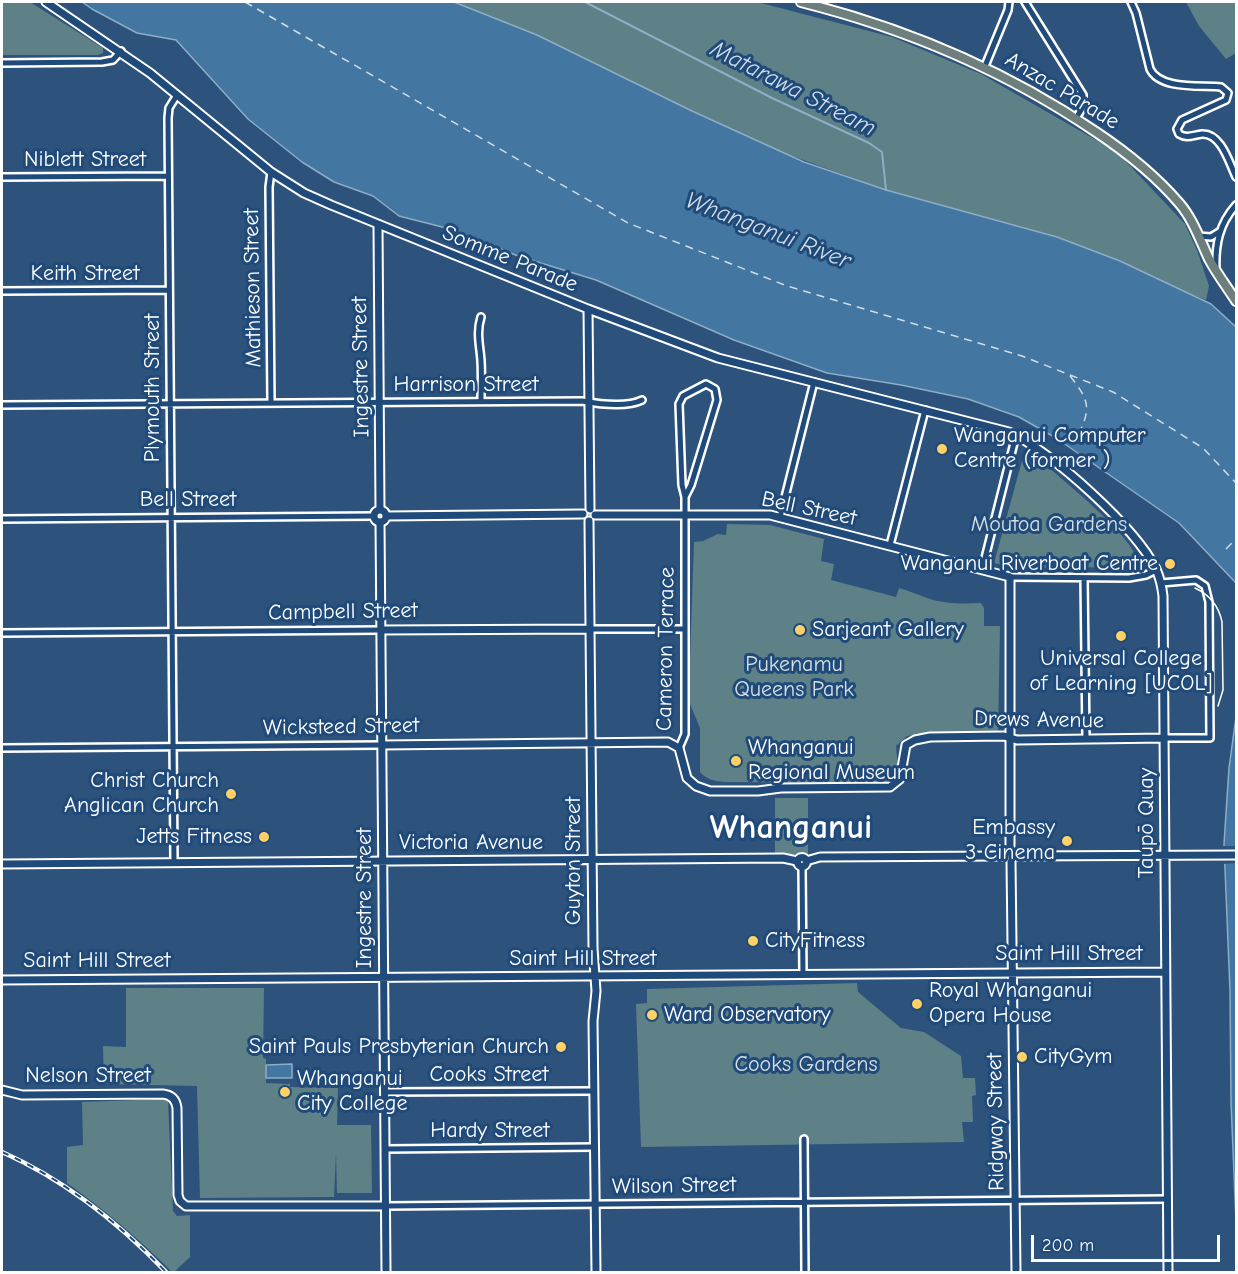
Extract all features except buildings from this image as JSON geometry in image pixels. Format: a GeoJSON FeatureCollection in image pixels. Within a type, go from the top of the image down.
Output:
{"type":"FeatureCollection","features":[{"type":"Feature","properties":{"kind":"main road","name":"Anzac Parade"},"geometry":{"type":"LineString","coordinates":[[801,2],[869,20],[985,66],[1076,118],[1133,158],[1174,196],[1186,210],[1216,271],[1236,301]]}},
{"type":"Feature","properties":{"kind":"street","name":"Somme Parade"},"geometry":{"type":"LineString","coordinates":[[46,2],[121,51],[271,172],[311,196],[588,309],[718,358],[997,428],[1016,435]]}},
{"type":"Feature","properties":{"kind":"street"},"geometry":{"type":"LineString","coordinates":[[985,66],[1008,10],[1009,2]]}},
{"type":"Feature","properties":{"kind":"street"},"geometry":{"type":"LineString","coordinates":[[1024,2],[1083,95],[1083,107],[1076,118]]}},
{"type":"Feature","properties":{"kind":"street"},"geometry":{"type":"LineString","coordinates":[[1131,2],[1136,13],[1150,69],[1155,77],[1165,82],[1221,87],[1228,93],[1226,100],[1182,120],[1177,129],[1179,134],[1185,137],[1200,134],[1213,137],[1220,144],[1236,177]]}},
{"type":"Feature","properties":{"kind":"street"},"geometry":{"type":"LineString","coordinates":[[2,63],[102,62],[113,60],[121,51]]}},
{"type":"Feature","properties":{"kind":"street","name":"Plymouth Street"},"geometry":{"type":"LineString","coordinates":[[174,862],[168,118],[169,108],[177,95]]}},
{"type":"Feature","properties":{"kind":"street","name":"Mathieson Street"},"geometry":{"type":"LineString","coordinates":[[271,172],[269,188],[271,403]]}},
{"type":"Feature","properties":{"kind":"street","name":"Niblett Street"},"geometry":{"type":"LineString","coordinates":[[2,177],[168,176]]}},
{"type":"Feature","properties":{"kind":"street"},"geometry":{"type":"LineString","coordinates":[[1216,271],[1215,247],[1236,205]]}},
{"type":"Feature","properties":{"kind":"street","name":"Ingestre Street"},"geometry":{"type":"LineString","coordinates":[[378,225],[380,510]]}},
{"type":"Feature","properties":{"kind":"street"},"geometry":{"type":"LineString","coordinates":[[1198,236],[1211,237],[1221,231]]}},
{"type":"Feature","properties":{"kind":"street","name":"Keith Street"},"geometry":{"type":"LineString","coordinates":[[2,291],[169,290]]}},
{"type":"Feature","properties":{"kind":"street"},"geometry":{"type":"LineString","coordinates":[[583,514],[584,518],[589,521],[593,520],[588,402],[588,309]]}},
{"type":"Feature","properties":{"kind":"street"},"geometry":{"type":"LineString","coordinates":[[481,317],[477,328],[477,340],[481,364],[482,401]]}},
{"type":"Feature","properties":{"kind":"street"},"geometry":{"type":"LineString","coordinates":[[780,517],[814,382]]}},
{"type":"Feature","properties":{"kind":"street"},"geometry":{"type":"LineString","coordinates":[[704,384],[711,385],[717,393],[716,404],[691,485],[685,497],[682,485],[679,404],[681,398],[704,384]]}},
{"type":"Feature","properties":{"kind":"street","name":"Harrison Street"},"geometry":{"type":"LineString","coordinates":[[2,405],[482,401],[633,404],[642,400]]}},
{"type":"Feature","properties":{"kind":"street"},"geometry":{"type":"LineString","coordinates":[[890,545],[925,410]]}},
{"type":"Feature","properties":{"kind":"street"},"geometry":{"type":"LineString","coordinates":[[982,570],[1016,435]]}},
{"type":"Feature","properties":{"kind":"street","name":"Taupō Quay"},"geometry":{"type":"LineString","coordinates":[[1016,435],[1048,457],[1132,534],[1156,570],[1161,583],[1165,738],[1168,1272]]}},
{"type":"Feature","properties":{"kind":"street","name":"Cameron Terrace"},"geometry":{"type":"LineString","coordinates":[[685,497],[685,734],[680,748],[686,775],[691,782]]}},
{"type":"Feature","properties":{"kind":"street"},"geometry":{"type":"LineString","coordinates":[[380,510],[384,511],[387,516],[380,522],[375,520],[374,516],[380,510]]}},
{"type":"Feature","properties":{"kind":"street"},"geometry":{"type":"LineString","coordinates":[[387,516],[583,514],[584,511],[592,512]]}},
{"type":"Feature","properties":{"kind":"street","name":"Bell Street"},"geometry":{"type":"LineString","coordinates":[[592,512],[780,517],[1010,577]]}},
{"type":"Feature","properties":{"kind":"street","name":"Bell Street"},"geometry":{"type":"LineString","coordinates":[[2,519],[374,516]]}},
{"type":"Feature","properties":{"kind":"street","name":"Guyton Street"},"geometry":{"type":"LineString","coordinates":[[589,521],[596,1272]]}},
{"type":"Feature","properties":{"kind":"street","name":"Ingestre Street"},"geometry":{"type":"LineString","coordinates":[[380,522],[386,1272]]}},
{"type":"Feature","properties":{"kind":"street"},"geometry":{"type":"LineString","coordinates":[[1010,849],[1010,577],[1134,578],[1156,570]]}},
{"type":"Feature","properties":{"kind":"street"},"geometry":{"type":"LineString","coordinates":[[1084,578],[1086,739]]}},
{"type":"Feature","properties":{"kind":"street","name":"Drews Avenue"},"geometry":{"type":"LineString","coordinates":[[691,782],[702,789],[714,791],[758,791],[781,788],[883,788],[895,785],[900,779],[906,745],[915,740],[930,737],[1017,740],[1210,738],[1207,591],[1202,583],[1196,580],[1161,583]]}},
{"type":"Feature","properties":{"kind":"street","name":"Campbell Street"},"geometry":{"type":"LineString","coordinates":[[2,633],[685,629]]}},
{"type":"Feature","properties":{"kind":"street","name":"Wicksteed Street"},"geometry":{"type":"LineString","coordinates":[[2,748],[668,742],[680,748]]}},
{"type":"Feature","properties":{"kind":"street"},"geometry":{"type":"LineString","coordinates":[[1010,849],[1015,851],[1017,856]]}},
{"type":"Feature","properties":{"kind":"street"},"geometry":{"type":"LineString","coordinates":[[1010,849],[1004,856],[1006,861],[1015,861],[1017,856]]}},
{"type":"Feature","properties":{"kind":"street"},"geometry":{"type":"LineString","coordinates":[[1017,856],[1236,855]]}},
{"type":"Feature","properties":{"kind":"street","name":"Victoria Avenue"},"geometry":{"type":"LineString","coordinates":[[2,864],[783,858],[802,863],[820,857],[1004,856]]}},
{"type":"Feature","properties":{"kind":"street","name":"Ridgway Street"},"geometry":{"type":"LineString","coordinates":[[1011,862],[1016,1272]]}},
{"type":"Feature","properties":{"kind":"street"},"geometry":{"type":"LineString","coordinates":[[802,863],[803,975]]}},
{"type":"Feature","properties":{"kind":"street","name":"Saint Hill Street"},"geometry":{"type":"LineString","coordinates":[[2,980],[1165,972]]}},
{"type":"Feature","properties":{"kind":"street","name":"Nelson Street"},"geometry":{"type":"LineString","coordinates":[[2,1090],[22,1095],[163,1094],[173,1098],[177,1108],[178,1195],[182,1204]]}},
{"type":"Feature","properties":{"kind":"street","name":"Cooks Street"},"geometry":{"type":"LineString","coordinates":[[384,1092],[594,1091]]}},
{"type":"Feature","properties":{"kind":"street"},"geometry":{"type":"LineString","coordinates":[[804,1139],[805,1272]]}},
{"type":"Feature","properties":{"kind":"street","name":"Hardy Street"},"geometry":{"type":"LineString","coordinates":[[385,1149],[595,1147]]}},
{"type":"Feature","properties":{"kind":"street","name":"Wilson Street"},"geometry":{"type":"LineString","coordinates":[[182,1204],[201,1208],[1168,1199]]}},
{"type":"Feature","properties":{"kind":"green space"},"geometry":{"type":"Polygon","coordinates":[[[2,2],[30,2],[103,48],[103,53],[98,55],[2,55],[2,2]]]}},
{"type":"Feature","properties":{"kind":"green space"},"geometry":{"type":"Polygon","coordinates":[[[447,2],[757,2],[892,37],[981,74],[1117,152],[1185,224],[1197,250],[1209,286],[1206,300],[1048,234],[886,190],[751,141],[447,2]]]}},
{"type":"Feature","properties":{"kind":"green space"},"geometry":{"type":"Polygon","coordinates":[[[1186,2],[1236,2],[1236,53],[1226,59],[1199,26],[1186,2]]]}},
{"type":"Feature","properties":{"kind":"green space","name":"Moutoa Gardens"},"geometry":{"type":"Polygon","coordinates":[[[1027,453],[1033,454],[1074,489],[1122,535],[1137,560],[1130,567],[1013,568],[994,563],[1023,457],[1027,453]]]}},
{"type":"Feature","properties":{"kind":"green space","name":"Pukenamu Queens Park"},"geometry":{"type":"Polygon","coordinates":[[[727,524],[770,525],[824,539],[821,561],[834,564],[831,580],[896,597],[899,588],[940,601],[981,603],[984,608],[984,626],[1000,626],[998,733],[944,732],[907,736],[896,746],[896,772],[894,777],[886,783],[725,782],[705,777],[700,772],[700,728],[690,704],[689,689],[694,542],[703,541],[718,534],[726,535],[727,524]]]}},
{"type":"Feature","properties":{"kind":"green space"},"geometry":{"type":"Polygon","coordinates":[[[775,798],[808,798],[808,854],[775,854],[775,798]]]}},
{"type":"Feature","properties":{"kind":"green space","name":"Cooks Gardens"},"geometry":{"type":"Polygon","coordinates":[[[857,983],[858,992],[901,1028],[924,1032],[961,1056],[963,1078],[975,1078],[976,1095],[972,1096],[973,1122],[962,1122],[964,1142],[641,1147],[636,1004],[647,1003],[647,989],[857,983]]]}},
{"type":"Feature","properties":{"kind":"green space","name":"Whanganui City College"},"geometry":{"type":"Polygon","coordinates":[[[126,988],[264,988],[263,1058],[266,1059],[266,1083],[290,1084],[290,1087],[338,1088],[337,1125],[371,1125],[372,1193],[337,1193],[336,1154],[334,1197],[200,1198],[197,1086],[104,1084],[103,1046],[126,1047],[126,988]]]}},
{"type":"Feature","properties":{"kind":"green space"},"geometry":{"type":"Polygon","coordinates":[[[165,1099],[168,1102],[173,1211],[177,1216],[190,1215],[190,1257],[174,1272],[121,1225],[67,1183],[67,1147],[83,1145],[82,1102],[165,1099]]]}},
{"type":"Feature","properties":{"kind":"water","name":"Whanganui River"},"geometry":{"type":"Polygon","coordinates":[[[82,2],[454,2],[537,35],[692,111],[804,162],[886,190],[1057,237],[1120,261],[1211,304],[1236,327],[1236,583],[1179,523],[1056,438],[1019,417],[968,399],[827,373],[734,340],[596,280],[518,256],[450,229],[399,216],[373,196],[334,182],[302,162],[248,119],[176,40],[137,33],[82,2]]]}},
{"type":"Feature","properties":{"kind":"water"},"geometry":{"type":"Polygon","coordinates":[[[1236,717],[1236,1222],[1224,844],[1229,768],[1236,717]]]}},
{"type":"Feature","properties":{"kind":"water"},"geometry":{"type":"Polygon","coordinates":[[[292,1064],[292,1078],[266,1078],[266,1065],[292,1064]]]}},
{"type":"Feature","properties":{"kind":"pier"},"geometry":{"type":"Polygon","coordinates":[[[1221,846],[1236,846],[1236,863],[1222,864],[1221,846]]]}},
{"type":"Feature","properties":{"kind":"waterway","name":"Matarawa Stream"},"geometry":{"type":"LineString","coordinates":[[585,2],[772,98],[869,143],[882,152],[886,190]]}},
{"type":"Feature","properties":{"kind":"ferry route"},"geometry":{"type":"LineString","coordinates":[[245,2],[628,223],[787,286],[1022,356],[1113,392],[1203,448],[1236,483]]}},
{"type":"Feature","properties":{"kind":"ferry route"},"geometry":{"type":"LineString","coordinates":[[1070,376],[1082,393],[1086,406],[1084,421],[1076,439]]}},
{"type":"Feature","properties":{"kind":"ferry route"},"geometry":{"type":"LineString","coordinates":[[1226,549],[1236,539]]}},
{"type":"Feature","properties":{"kind":"tram line"},"geometry":{"type":"LineString","coordinates":[[1195,588],[1213,602],[1222,622],[1223,690],[1218,706]]}},
{"type":"Feature","properties":{"kind":"railway"},"geometry":{"type":"LineString","coordinates":[[2,1152],[25,1163],[90,1204],[110,1219],[166,1272]]}},
{"type":"Feature","properties":{"kind":"place","name":"Wanganui Computer Centre (former )"},"geometry":{"type":"Point","coordinates":[942,449]}},
{"type":"Feature","properties":{"kind":"place","name":"Wanganui Riverboat Centre"},"geometry":{"type":"Point","coordinates":[1170,564]}},
{"type":"Feature","properties":{"kind":"place","name":"Sarjeant Gallery"},"geometry":{"type":"Point","coordinates":[800,630]}},
{"type":"Feature","properties":{"kind":"place","name":"Universal College of Learning [UCOL]"},"geometry":{"type":"Point","coordinates":[1121,636]}},
{"type":"Feature","properties":{"kind":"place","name":"Whanganui Regional Museum"},"geometry":{"type":"Point","coordinates":[736,761]}},
{"type":"Feature","properties":{"kind":"place","name":"Christ Church Anglican Church"},"geometry":{"type":"Point","coordinates":[231,794]}},
{"type":"Feature","properties":{"kind":"place","name":"Jetts Fitness"},"geometry":{"type":"Point","coordinates":[264,837]}},
{"type":"Feature","properties":{"kind":"place","name":"Embassy 3 Cinema"},"geometry":{"type":"Point","coordinates":[1067,841]}},
{"type":"Feature","properties":{"kind":"place","name":"CityFitness"},"geometry":{"type":"Point","coordinates":[753,941]}},
{"type":"Feature","properties":{"kind":"place","name":"Royal Whanganui Opera House"},"geometry":{"type":"Point","coordinates":[917,1004]}},
{"type":"Feature","properties":{"kind":"place","name":"Ward Observatory"},"geometry":{"type":"Point","coordinates":[652,1015]}},
{"type":"Feature","properties":{"kind":"place","name":"Saint Pauls Presbyterian Church"},"geometry":{"type":"Point","coordinates":[561,1047]}},
{"type":"Feature","properties":{"kind":"place","name":"CityGym"},"geometry":{"type":"Point","coordinates":[1022,1057]}},
{"type":"Feature","properties":{"kind":"place","name":"Whanganui City College"},"geometry":{"type":"Point","coordinates":[285,1092]}},
{"type":"Feature","properties":{"kind":"district","name":"Whanganui"},"geometry":{"type":"Point","coordinates":[791,828]}}]}
